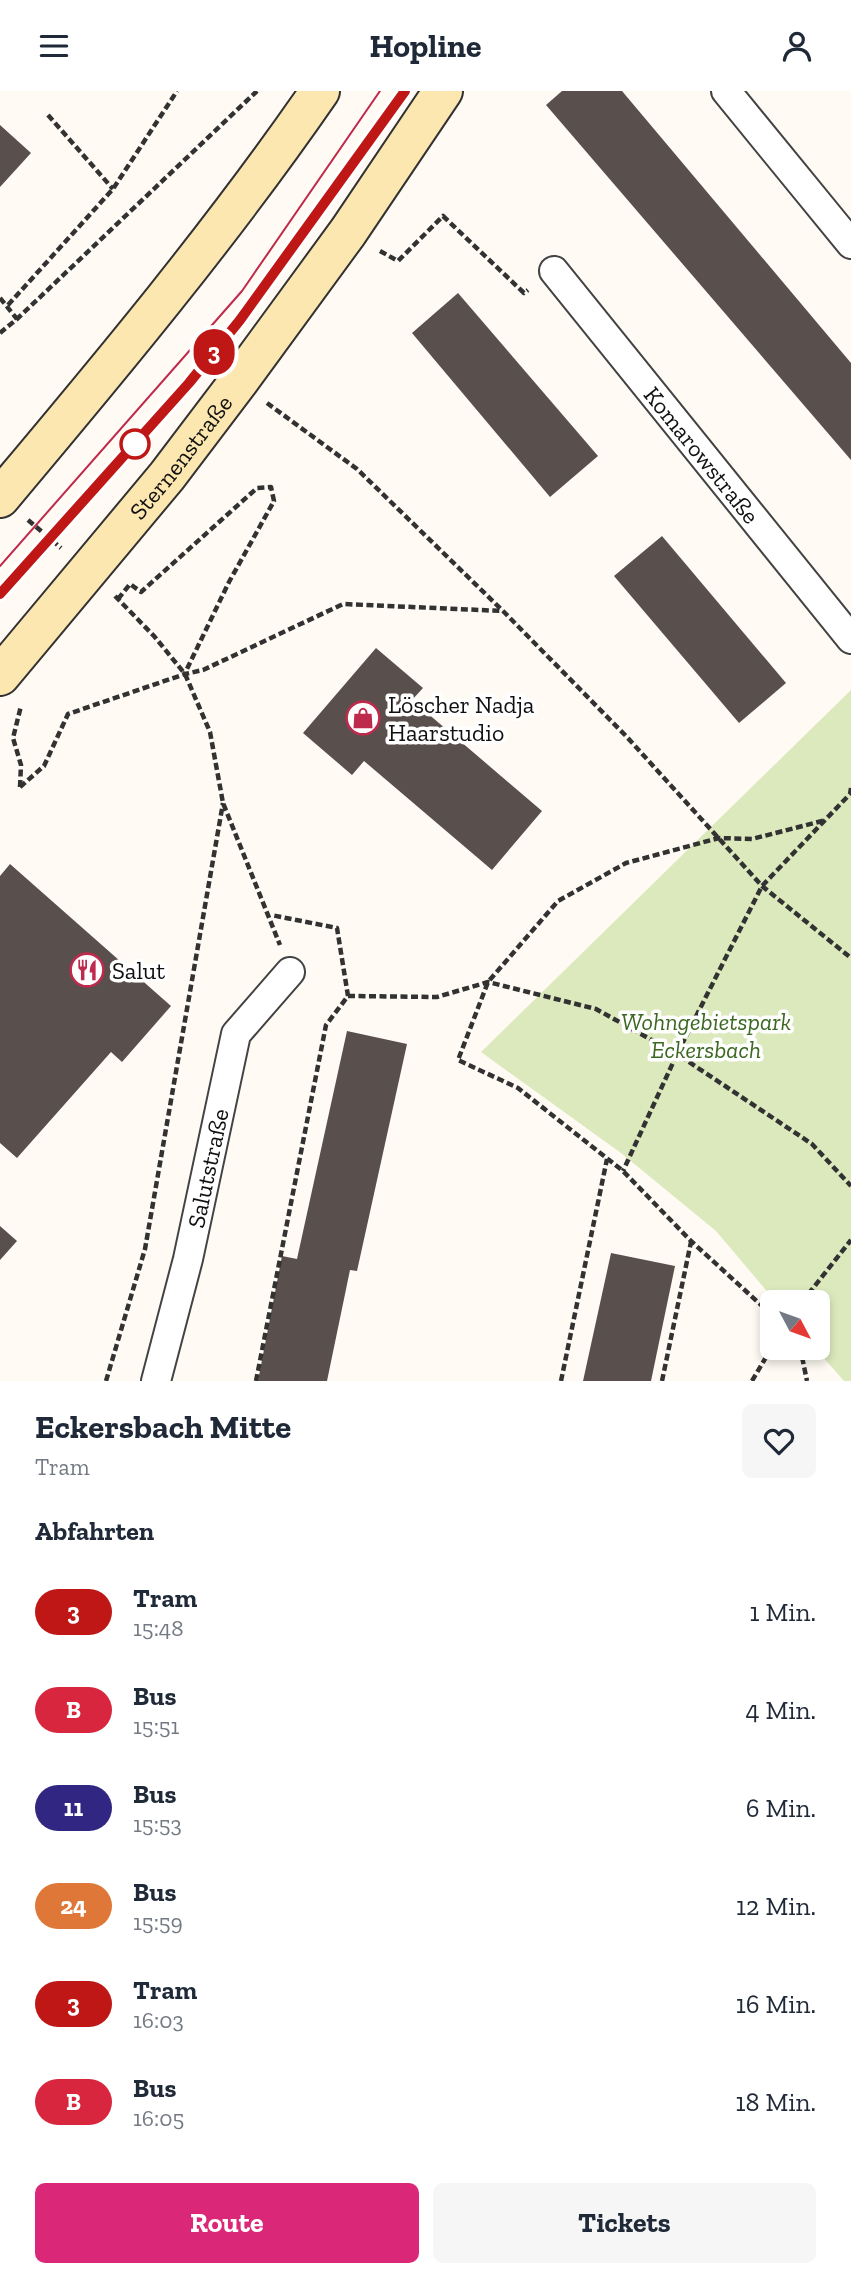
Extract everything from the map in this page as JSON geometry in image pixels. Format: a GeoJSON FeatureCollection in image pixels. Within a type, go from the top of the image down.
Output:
{"type":"FeatureCollection","features":[{"type":"Feature","properties":{"kind":"street"},"geometry":{"type":"LineString","coordinates":[[0,498],[152,316],[291,134],[320,91]]}},
{"type":"Feature","properties":{"kind":"street","name":"Sternenstraße"},"geometry":{"type":"LineString","coordinates":[[9,665],[167,476],[239,381],[348,232],[443,91]]}},
{"type":"Feature","properties":{"kind":"street"},"geometry":{"type":"LineString","coordinates":[[726,91],[851,244]]}},
{"type":"Feature","properties":{"kind":"street","name":"Komarowstraße"},"geometry":{"type":"LineString","coordinates":[[554,271],[851,639]]}},
{"type":"Feature","properties":{"kind":"street","name":"Salutstraße"},"geometry":{"type":"LineString","coordinates":[[156,1381],[188,1259],[236,1034],[290,972]]}},
{"type":"Feature","properties":{"kind":"path"},"geometry":{"type":"LineString","coordinates":[[8,305],[113,188],[177,91]]}},
{"type":"Feature","properties":{"kind":"path"},"geometry":{"type":"LineString","coordinates":[[0,333],[18,319],[257,91]]}},
{"type":"Feature","properties":{"kind":"path"},"geometry":{"type":"LineString","coordinates":[[48,115],[113,188]]}},
{"type":"Feature","properties":{"kind":"path"},"geometry":{"type":"LineString","coordinates":[[348,232],[398,261],[443,216],[524,293],[554,271]]}},
{"type":"Feature","properties":{"kind":"path"},"geometry":{"type":"LineString","coordinates":[[0,298],[18,319]]}},
{"type":"Feature","properties":{"kind":"path"},"geometry":{"type":"LineString","coordinates":[[239,381],[293,424],[357,468],[626,736],[761,886],[851,958]]}},
{"type":"Feature","properties":{"kind":"path"},"geometry":{"type":"LineString","coordinates":[[185,674],[229,582],[274,501],[271,487],[257,488],[141,592],[130,584],[118,599],[154,636],[185,674],[210,732],[223,803],[270,915],[290,972]]}},
{"type":"Feature","properties":{"kind":"path"},"geometry":{"type":"LineString","coordinates":[[0,498],[87,570]]}},
{"type":"Feature","properties":{"kind":"path"},"geometry":{"type":"LineString","coordinates":[[9,665],[21,703],[13,737],[21,765],[20,787],[44,766],[68,714],[203,670],[343,604],[503,611]]}},
{"type":"Feature","properties":{"kind":"path"},"geometry":{"type":"LineString","coordinates":[[623,1171],[677,1054],[761,886],[850,794],[851,788]]}},
{"type":"Feature","properties":{"kind":"path"},"geometry":{"type":"LineString","coordinates":[[106,1381],[145,1249],[223,803]]}},
{"type":"Feature","properties":{"kind":"path"},"geometry":{"type":"LineString","coordinates":[[760,1304],[691,1241],[623,1171],[518,1088],[458,1060],[488,982],[558,901],[626,863],[719,838],[752,839],[826,820]]}},
{"type":"Feature","properties":{"kind":"path"},"geometry":{"type":"LineString","coordinates":[[256,1381],[326,1025],[348,996],[337,928],[270,915]]}},
{"type":"Feature","properties":{"kind":"path"},"geometry":{"type":"LineString","coordinates":[[348,996],[438,997],[488,982],[596,1009],[677,1054],[812,1144],[851,1187]]}},
{"type":"Feature","properties":{"kind":"path"},"geometry":{"type":"LineString","coordinates":[[561,1381],[607,1159]]}},
{"type":"Feature","properties":{"kind":"path"},"geometry":{"type":"LineString","coordinates":[[811,1290],[851,1240]]}},
{"type":"Feature","properties":{"kind":"path"},"geometry":{"type":"LineString","coordinates":[[662,1381],[691,1241]]}},
{"type":"Feature","properties":{"kind":"path"},"geometry":{"type":"LineString","coordinates":[[752,1381],[764,1360]]}},
{"type":"Feature","properties":{"kind":"path"},"geometry":{"type":"LineString","coordinates":[[803,1360],[807,1381]]}},
{"type":"Feature","properties":{"kind":"green space","name":"Wohngebietspark Eckersbach"},"geometry":{"type":"Polygon","coordinates":[[[851,690],[851,1381],[844,1381],[826,1360],[830,1360],[830,1290],[766,1290],[716,1231],[621,1153],[481,1052],[851,690]]]}},
{"type":"Feature","properties":{"kind":"building"},"geometry":{"type":"Polygon","coordinates":[[[562,91],[622,91],[851,363],[851,460],[546,105],[562,91]]]}},
{"type":"Feature","properties":{"kind":"building"},"geometry":{"type":"Polygon","coordinates":[[[0,125],[31,153],[0,187],[0,125]]]}},
{"type":"Feature","properties":{"kind":"building"},"geometry":{"type":"Polygon","coordinates":[[[458,293],[598,456],[550,497],[412,333],[458,293]]]}},
{"type":"Feature","properties":{"kind":"building"},"geometry":{"type":"Polygon","coordinates":[[[662,536],[786,683],[739,723],[614,576],[662,536]]]}},
{"type":"Feature","properties":{"kind":"building"},"geometry":{"type":"Polygon","coordinates":[[[376,648],[423,688],[412,700],[542,811],[492,870],[364,761],[352,775],[303,733],[376,648]]]}},
{"type":"Feature","properties":{"kind":"building"},"geometry":{"type":"Polygon","coordinates":[[[10,864],[171,1006],[122,1062],[111,1052],[17,1158],[0,1143],[0,876],[10,864]]]}},
{"type":"Feature","properties":{"kind":"building"},"geometry":{"type":"Polygon","coordinates":[[[347,1031],[407,1044],[357,1271],[350,1270],[327,1381],[258,1381],[282,1256],[297,1259],[347,1031]]]}},
{"type":"Feature","properties":{"kind":"building"},"geometry":{"type":"Polygon","coordinates":[[[0,1226],[17,1241],[0,1260],[0,1226]]]}},
{"type":"Feature","properties":{"kind":"building"},"geometry":{"type":"Polygon","coordinates":[[[611,1253],[675,1266],[651,1381],[583,1381],[611,1253]]]}},
{"type":"Feature","properties":{"kind":"tram line"},"geometry":{"type":"LineString","coordinates":[[0,566],[242,291],[380,91]]}},
{"type":"Feature","properties":{"kind":"tram line"},"geometry":{"type":"LineString","coordinates":[[0,594],[189,383],[256,299],[405,91]]}},
{"type":"Feature","properties":{"kind":"tram line","name":"3"},"geometry":{"type":"LineString","coordinates":[[0,594],[189,383],[240,320],[405,91]]}},
{"type":"Feature","properties":{"kind":"place","name":"Löscher Nadja Haarstudio"},"geometry":{"type":"Point","coordinates":[363,718]}},
{"type":"Feature","properties":{"kind":"place","name":"Salut"},"geometry":{"type":"Point","coordinates":[87,970]}}]}
